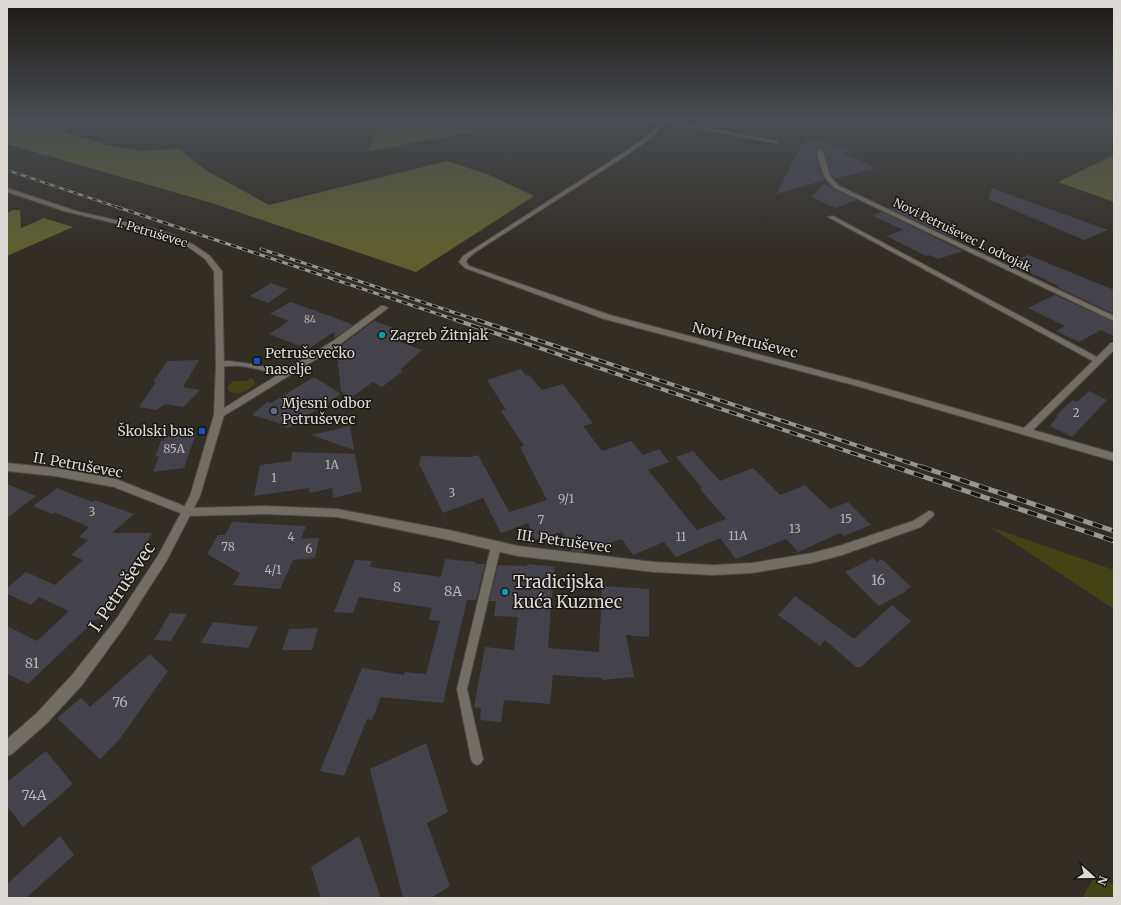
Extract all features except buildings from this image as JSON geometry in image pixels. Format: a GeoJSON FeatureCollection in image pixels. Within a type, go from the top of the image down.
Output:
{"type":"FeatureCollection","features":[{"type":"Feature","properties":{"kind":"street","name":"Novi Petruševec"},"geometry":{"type":"LineString","coordinates":[[614,161],[475,250],[465,257],[462,262],[467,267],[635,325],[860,384],[1114,457]]}},
{"type":"Feature","properties":{"kind":"street","name":"Novi Petruševec I. odvojak"},"geometry":{"type":"LineString","coordinates":[[823,161],[828,177],[837,187],[1114,319]]}},
{"type":"Feature","properties":{"kind":"street","name":"I. Petruševec"},"geometry":{"type":"LineString","coordinates":[[7,190],[75,212],[181,240],[205,254],[213,262],[218,271],[220,364],[219,415],[200,483],[188,512],[163,557],[121,622],[77,680],[42,718],[7,749]]}},
{"type":"Feature","properties":{"kind":"street"},"geometry":{"type":"LineString","coordinates":[[831,217],[1099,361]]}},
{"type":"Feature","properties":{"kind":"street"},"geometry":{"type":"LineString","coordinates":[[219,415],[283,374],[336,343],[384,308]]}},
{"type":"Feature","properties":{"kind":"street"},"geometry":{"type":"LineString","coordinates":[[1026,432],[1114,345]]}},
{"type":"Feature","properties":{"kind":"street","name":"II. Petruševec"},"geometry":{"type":"LineString","coordinates":[[7,467],[55,472],[116,483],[188,512]]}},
{"type":"Feature","properties":{"kind":"street","name":"III. Petruševec"},"geometry":{"type":"LineString","coordinates":[[188,512],[265,510],[338,513],[518,551],[654,567],[713,570],[752,568],[812,558],[842,550],[918,524],[929,515]]}},
{"type":"Feature","properties":{"kind":"lane"},"geometry":{"type":"LineString","coordinates":[[220,364],[249,364],[283,374]]}},
{"type":"Feature","properties":{"kind":"lane"},"geometry":{"type":"LineString","coordinates":[[477,759],[462,689],[496,546]]}},
{"type":"Feature","properties":{"kind":"shaded area"},"geometry":{"type":"Polygon","coordinates":[[[250,378],[253,379],[255,383],[250,389],[239,393],[228,391],[228,386],[233,381],[248,381],[250,378]]]}},
{"type":"Feature","properties":{"kind":"shaded area"},"geometry":{"type":"Polygon","coordinates":[[[990,527],[1114,570],[1114,609],[990,527]]]}},
{"type":"Feature","properties":{"kind":"shaded area"},"geometry":{"type":"Polygon","coordinates":[[[1097,873],[1114,886],[1114,898],[1082,898],[1097,873]]]}},
{"type":"Feature","properties":{"kind":"green space"},"geometry":{"type":"Polygon","coordinates":[[[67,161],[195,161],[207,171],[269,205],[446,161],[487,174],[534,196],[416,272],[212,203],[67,161]]]}},
{"type":"Feature","properties":{"kind":"green space"},"geometry":{"type":"Polygon","coordinates":[[[1101,161],[1114,161],[1114,202],[1058,182],[1101,161]]]}},
{"type":"Feature","properties":{"kind":"green space"},"geometry":{"type":"Polygon","coordinates":[[[13,210],[20,210],[21,228],[44,218],[73,227],[7,256],[7,213],[13,210]]]}},
{"type":"Feature","properties":{"kind":"railway"},"geometry":{"type":"LineString","coordinates":[[7,170],[120,208]]}},
{"type":"Feature","properties":{"kind":"railway"},"geometry":{"type":"LineString","coordinates":[[120,208],[456,320]]}},
{"type":"Feature","properties":{"kind":"railway"},"geometry":{"type":"LineString","coordinates":[[261,249],[480,321]]}},
{"type":"Feature","properties":{"kind":"railway"},"geometry":{"type":"LineString","coordinates":[[456,320],[897,468]]}},
{"type":"Feature","properties":{"kind":"railway"},"geometry":{"type":"LineString","coordinates":[[477,320],[925,468]]}},
{"type":"Feature","properties":{"kind":"railway"},"geometry":{"type":"LineString","coordinates":[[895,467],[1114,541]]}},
{"type":"Feature","properties":{"kind":"railway"},"geometry":{"type":"LineString","coordinates":[[925,468],[1114,531]]}},
{"type":"Feature","properties":{"kind":"place","name":"Zagreb Žitnjak"},"geometry":{"type":"Point","coordinates":[382,335]}},
{"type":"Feature","properties":{"kind":"place","name":"Petruševečko naselje"},"geometry":{"type":"Point","coordinates":[257,361]}},
{"type":"Feature","properties":{"kind":"place","name":"Mjesni odbor Petruševec"},"geometry":{"type":"Point","coordinates":[274,411]}},
{"type":"Feature","properties":{"kind":"place","name":"Školski bus"},"geometry":{"type":"Point","coordinates":[202,431]}},
{"type":"Feature","properties":{"kind":"place","name":"Tradicijska kuća Kuzmec"},"geometry":{"type":"Point","coordinates":[505,592]}}]}
